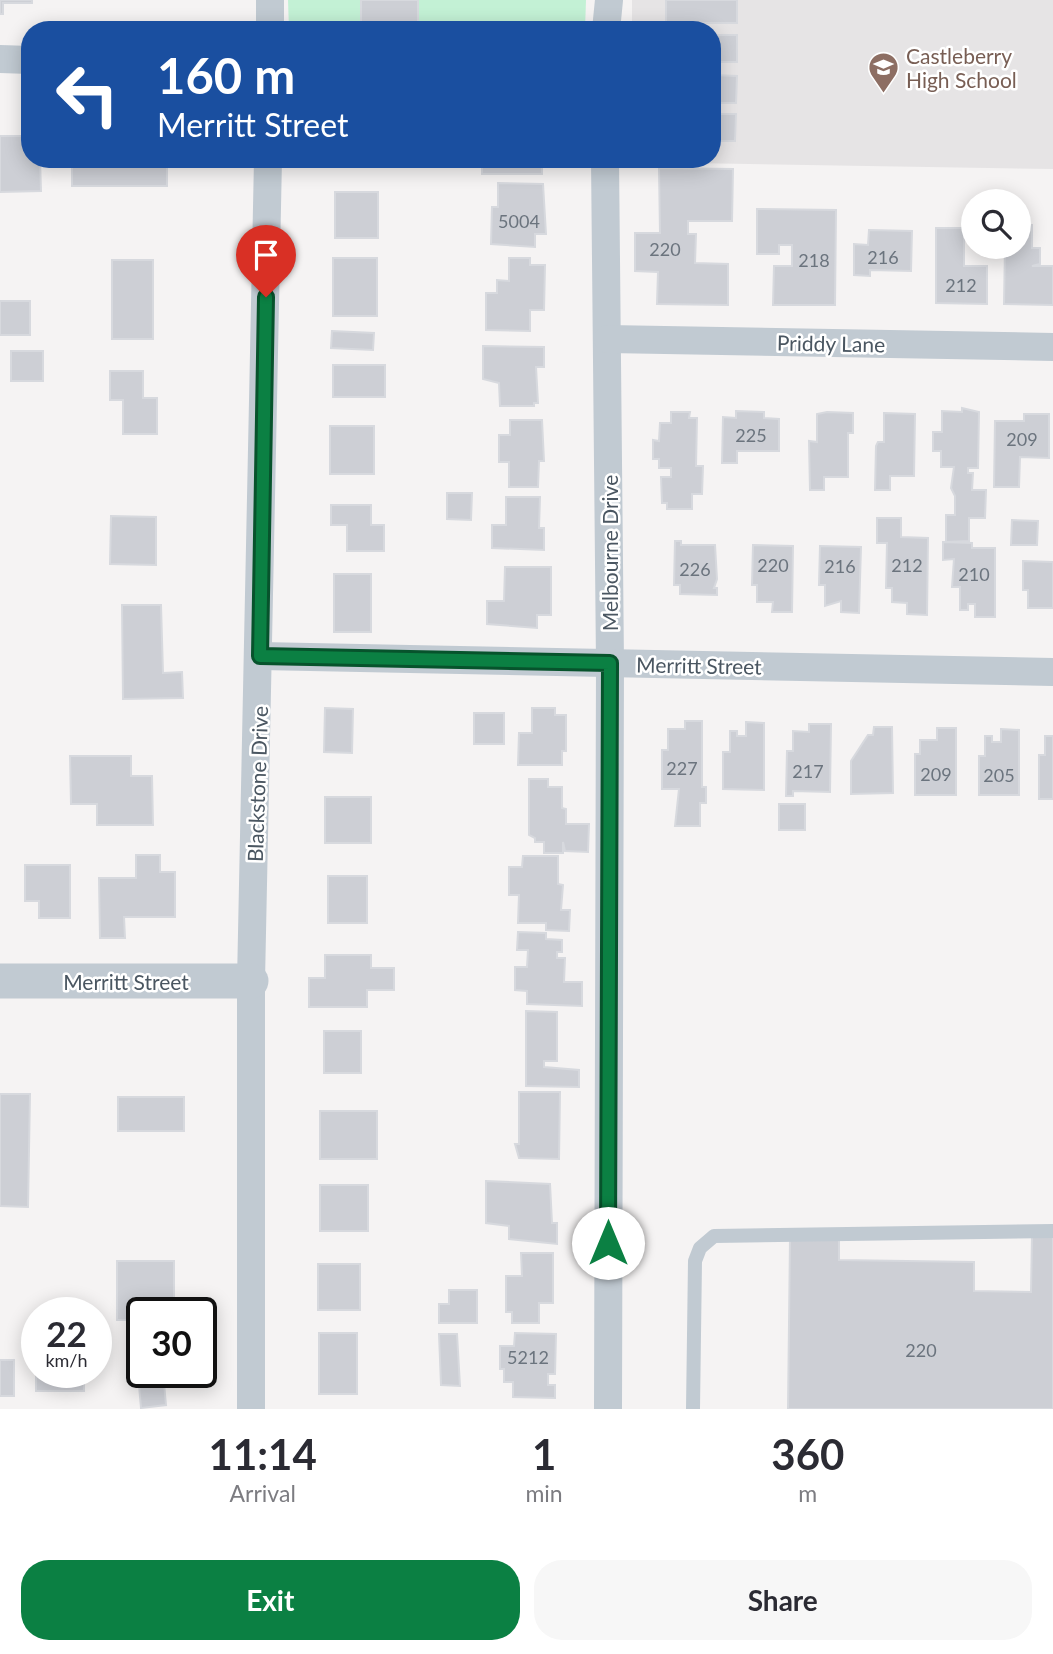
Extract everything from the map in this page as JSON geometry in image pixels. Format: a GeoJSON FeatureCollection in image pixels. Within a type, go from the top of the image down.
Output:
{"type":"FeatureCollection","features":[{"type":"Feature","properties":{"kind":"street"},"geometry":{"type":"LineString","coordinates":[[270,0],[270,21]]}},
{"type":"Feature","properties":{"kind":"street"},"geometry":{"type":"LineString","coordinates":[[607,21],[609,0]]}},
{"type":"Feature","properties":{"kind":"street"},"geometry":{"type":"LineString","coordinates":[[0,59],[21,60]]}},
{"type":"Feature","properties":{"kind":"street","name":"Blackstone Drive"},"geometry":{"type":"LineString","coordinates":[[251,1409],[251,981],[260,656],[268,168]]}},
{"type":"Feature","properties":{"kind":"street","name":"Melbourne Drive"},"geometry":{"type":"LineString","coordinates":[[605,168],[610,663],[608,1409]]}},
{"type":"Feature","properties":{"kind":"street","name":"Priddy Lane"},"geometry":{"type":"LineString","coordinates":[[608,339],[1053,347]]}},
{"type":"Feature","properties":{"kind":"street","name":"Merritt Street"},"geometry":{"type":"LineString","coordinates":[[260,656],[1053,672]]}},
{"type":"Feature","properties":{"kind":"street","name":"Merritt Street"},"geometry":{"type":"LineString","coordinates":[[0,981],[251,981]]}},
{"type":"Feature","properties":{"kind":"lane"},"geometry":{"type":"LineString","coordinates":[[693,1409],[695,1261],[700,1248],[714,1236],[1053,1231]]}},
{"type":"Feature","properties":{"kind":"shaded area","name":"Castleberry High School"},"geometry":{"type":"Polygon","coordinates":[[[632,0],[1053,0],[1053,169],[721,163],[721,21],[632,21],[632,0]]]}},
{"type":"Feature","properties":{"kind":"green space"},"geometry":{"type":"Polygon","coordinates":[[[288,0],[586,0],[585,21],[289,21],[288,0]]]}},
{"type":"Feature","properties":{"kind":"building"},"geometry":{"type":"Polygon","coordinates":[[[0,0],[32,0],[32,3],[3,3],[3,14],[0,14],[0,0]]]}},
{"type":"Feature","properties":{"kind":"building"},"geometry":{"type":"Polygon","coordinates":[[[361,0],[418,0],[418,21],[361,21],[361,0]]]}},
{"type":"Feature","properties":{"kind":"building"},"geometry":{"type":"Polygon","coordinates":[[[666,0],[737,0],[737,23],[666,21],[666,0]]]}},
{"type":"Feature","properties":{"kind":"building"},"geometry":{"type":"Polygon","coordinates":[[[721,35],[737,35],[737,62],[721,62],[721,35]]]}},
{"type":"Feature","properties":{"kind":"building"},"geometry":{"type":"Polygon","coordinates":[[[721,75],[737,76],[736,103],[721,103],[721,75]]]}},
{"type":"Feature","properties":{"kind":"building"},"geometry":{"type":"Polygon","coordinates":[[[721,114],[736,114],[735,141],[721,141],[721,114]]]}},
{"type":"Feature","properties":{"kind":"building"},"geometry":{"type":"Polygon","coordinates":[[[0,136],[21,136],[21,168],[40,168],[41,191],[0,192],[0,136]]]}},
{"type":"Feature","properties":{"kind":"building"},"geometry":{"type":"Polygon","coordinates":[[[72,168],[167,168],[167,186],[72,186],[72,168]]]}},
{"type":"Feature","properties":{"kind":"building"},"geometry":{"type":"Polygon","coordinates":[[[482,168],[542,168],[542,174],[482,174],[482,168]]]}},
{"type":"Feature","properties":{"kind":"building"},"geometry":{"type":"Polygon","coordinates":[[[659,168],[733,169],[732,221],[688,221],[688,234],[696,234],[695,263],[728,264],[728,305],[657,304],[658,272],[635,271],[635,233],[660,233],[659,168]]]}},
{"type":"Feature","properties":{"kind":"building"},"geometry":{"type":"Polygon","coordinates":[[[498,183],[543,184],[546,234],[535,234],[535,247],[491,244],[492,207],[498,207],[498,183]]]}},
{"type":"Feature","properties":{"kind":"building"},"geometry":{"type":"Polygon","coordinates":[[[335,192],[378,192],[378,238],[335,238],[335,192]]]}},
{"type":"Feature","properties":{"kind":"building"},"geometry":{"type":"Polygon","coordinates":[[[757,209],[836,210],[835,305],[773,305],[774,266],[792,266],[792,245],[779,245],[779,254],[757,254],[757,209]]]}},
{"type":"Feature","properties":{"kind":"building"},"geometry":{"type":"Polygon","coordinates":[[[1032,225],[1032,248],[1040,248],[1040,264],[1032,266],[1053,266],[1053,305],[1004,304],[1005,259],[1031,259],[1032,225]]]}},
{"type":"Feature","properties":{"kind":"building"},"geometry":{"type":"Polygon","coordinates":[[[936,228],[961,228],[961,259],[964,259],[964,266],[987,266],[987,304],[936,303],[936,228]]]}},
{"type":"Feature","properties":{"kind":"building"},"geometry":{"type":"Polygon","coordinates":[[[869,230],[912,231],[911,271],[870,270],[870,276],[854,275],[854,244],[868,245],[869,230]]]}},
{"type":"Feature","properties":{"kind":"building"},"geometry":{"type":"Polygon","coordinates":[[[333,258],[377,258],[377,316],[333,316],[333,258]]]}},
{"type":"Feature","properties":{"kind":"building"},"geometry":{"type":"Polygon","coordinates":[[[509,258],[530,258],[530,265],[545,265],[544,310],[530,310],[530,331],[486,330],[486,293],[497,293],[497,280],[509,281],[509,258]]]}},
{"type":"Feature","properties":{"kind":"building"},"geometry":{"type":"Polygon","coordinates":[[[112,260],[153,260],[153,339],[112,339],[112,260]]]}},
{"type":"Feature","properties":{"kind":"building"},"geometry":{"type":"Polygon","coordinates":[[[0,301],[30,301],[30,335],[0,335],[0,301]]]}},
{"type":"Feature","properties":{"kind":"building"},"geometry":{"type":"Polygon","coordinates":[[[332,331],[374,333],[373,350],[331,348],[332,331]]]}},
{"type":"Feature","properties":{"kind":"building"},"geometry":{"type":"Polygon","coordinates":[[[483,346],[544,347],[544,367],[536,367],[538,403],[534,403],[534,406],[500,406],[499,383],[483,379],[483,346]]]}},
{"type":"Feature","properties":{"kind":"building"},"geometry":{"type":"Polygon","coordinates":[[[11,351],[43,351],[43,381],[11,381],[11,351]]]}},
{"type":"Feature","properties":{"kind":"building"},"geometry":{"type":"Polygon","coordinates":[[[333,365],[385,365],[385,397],[333,397],[333,365]]]}},
{"type":"Feature","properties":{"kind":"building"},"geometry":{"type":"Polygon","coordinates":[[[110,371],[143,371],[143,398],[157,398],[157,434],[123,434],[123,400],[110,400],[110,371]]]}},
{"type":"Feature","properties":{"kind":"building"},"geometry":{"type":"Polygon","coordinates":[[[962,408],[979,412],[978,468],[968,468],[968,473],[973,473],[972,490],[986,490],[985,518],[969,518],[969,541],[946,542],[946,515],[955,515],[955,496],[951,488],[954,467],[941,467],[941,451],[933,451],[933,432],[942,432],[942,411],[962,412],[962,408]]]}},
{"type":"Feature","properties":{"kind":"building"},"geometry":{"type":"Polygon","coordinates":[[[736,411],[764,412],[764,418],[779,419],[779,451],[737,451],[737,463],[722,463],[723,417],[736,418],[736,411]]]}},
{"type":"Feature","properties":{"kind":"building"},"geometry":{"type":"Polygon","coordinates":[[[671,412],[690,412],[689,418],[697,418],[696,466],[703,466],[702,494],[692,494],[692,509],[667,509],[667,503],[662,503],[661,477],[671,477],[671,468],[659,468],[659,459],[653,459],[653,440],[659,441],[660,423],[671,423],[671,412]]]}},
{"type":"Feature","properties":{"kind":"building"},"geometry":{"type":"Polygon","coordinates":[[[853,413],[853,433],[848,433],[848,477],[824,477],[824,490],[810,490],[809,441],[817,442],[817,414],[853,413]]]}},
{"type":"Feature","properties":{"kind":"building"},"geometry":{"type":"Polygon","coordinates":[[[884,413],[915,414],[914,476],[890,476],[890,490],[875,490],[876,446],[878,442],[884,442],[884,413]]]}},
{"type":"Feature","properties":{"kind":"building"},"geometry":{"type":"Polygon","coordinates":[[[1024,414],[1049,414],[1049,458],[1020,457],[1019,487],[994,487],[995,421],[1024,421],[1024,414]]]}},
{"type":"Feature","properties":{"kind":"building"},"geometry":{"type":"Polygon","coordinates":[[[510,420],[542,420],[544,461],[539,461],[538,487],[509,487],[509,462],[499,462],[499,435],[510,435],[510,420]]]}},
{"type":"Feature","properties":{"kind":"building"},"geometry":{"type":"Polygon","coordinates":[[[330,426],[374,426],[374,474],[330,474],[330,426]]]}},
{"type":"Feature","properties":{"kind":"building"},"geometry":{"type":"Polygon","coordinates":[[[447,493],[472,493],[471,520],[447,519],[447,493]]]}},
{"type":"Feature","properties":{"kind":"building"},"geometry":{"type":"Polygon","coordinates":[[[506,497],[540,497],[539,528],[544,528],[544,550],[492,548],[492,525],[506,525],[506,497]]]}},
{"type":"Feature","properties":{"kind":"building"},"geometry":{"type":"Polygon","coordinates":[[[331,505],[371,505],[371,525],[384,525],[384,551],[347,551],[347,525],[331,525],[331,505]]]}},
{"type":"Feature","properties":{"kind":"building"},"geometry":{"type":"Polygon","coordinates":[[[111,516],[156,517],[156,565],[110,564],[111,516]]]}},
{"type":"Feature","properties":{"kind":"building"},"geometry":{"type":"Polygon","coordinates":[[[877,518],[901,518],[901,537],[928,538],[927,615],[907,614],[907,603],[892,602],[892,588],[886,588],[887,543],[877,543],[877,518]]]}},
{"type":"Feature","properties":{"kind":"building"},"geometry":{"type":"Polygon","coordinates":[[[1012,520],[1038,521],[1037,545],[1011,545],[1012,520]]]}},
{"type":"Feature","properties":{"kind":"building"},"geometry":{"type":"Polygon","coordinates":[[[675,541],[681,541],[681,545],[715,545],[717,579],[714,588],[717,588],[717,595],[680,594],[680,585],[674,585],[675,541]]]}},
{"type":"Feature","properties":{"kind":"building"},"geometry":{"type":"Polygon","coordinates":[[[943,542],[972,543],[972,548],[995,548],[995,617],[975,617],[975,604],[968,604],[968,610],[960,610],[960,587],[952,587],[954,559],[943,560],[943,542]]]}},
{"type":"Feature","properties":{"kind":"building"},"geometry":{"type":"Polygon","coordinates":[[[753,545],[793,546],[792,612],[772,612],[773,602],[757,602],[757,585],[752,585],[753,545]]]}},
{"type":"Feature","properties":{"kind":"building"},"geometry":{"type":"Polygon","coordinates":[[[820,546],[861,547],[859,613],[841,612],[841,601],[825,606],[825,585],[819,585],[820,546]]]}},
{"type":"Feature","properties":{"kind":"building"},"geometry":{"type":"Polygon","coordinates":[[[1023,561],[1053,562],[1053,608],[1028,608],[1028,590],[1023,590],[1023,561]]]}},
{"type":"Feature","properties":{"kind":"building"},"geometry":{"type":"Polygon","coordinates":[[[505,567],[551,567],[551,615],[537,615],[537,628],[487,624],[487,601],[504,601],[505,567]]]}},
{"type":"Feature","properties":{"kind":"building"},"geometry":{"type":"Polygon","coordinates":[[[334,574],[371,574],[371,632],[334,632],[334,574]]]}},
{"type":"Feature","properties":{"kind":"building"},"geometry":{"type":"Polygon","coordinates":[[[122,605],[161,605],[163,673],[182,672],[183,698],[123,699],[122,605]]]}},
{"type":"Feature","properties":{"kind":"building"},"geometry":{"type":"Polygon","coordinates":[[[325,708],[353,709],[352,753],[324,752],[325,708]]]}},
{"type":"Feature","properties":{"kind":"building"},"geometry":{"type":"Polygon","coordinates":[[[532,708],[555,708],[555,715],[566,715],[566,751],[562,751],[562,765],[518,765],[519,733],[532,733],[532,708]]]}},
{"type":"Feature","properties":{"kind":"building"},"geometry":{"type":"Polygon","coordinates":[[[474,713],[504,713],[504,744],[474,744],[474,713]]]}},
{"type":"Feature","properties":{"kind":"building"},"geometry":{"type":"Polygon","coordinates":[[[685,721],[702,721],[702,787],[706,787],[706,803],[700,803],[700,826],[675,826],[679,789],[662,789],[662,750],[668,750],[668,729],[685,729],[685,721]]]}},
{"type":"Feature","properties":{"kind":"building"},"geometry":{"type":"Polygon","coordinates":[[[746,722],[764,723],[764,790],[723,789],[723,752],[730,752],[730,731],[737,731],[737,736],[746,736],[746,722]]]}},
{"type":"Feature","properties":{"kind":"building"},"geometry":{"type":"Polygon","coordinates":[[[809,724],[831,724],[830,792],[793,791],[793,796],[786,796],[787,751],[793,751],[793,731],[809,732],[809,724]]]}},
{"type":"Feature","properties":{"kind":"building"},"geometry":{"type":"Polygon","coordinates":[[[874,727],[892,727],[893,793],[851,794],[851,761],[868,735],[873,735],[874,727]]]}},
{"type":"Feature","properties":{"kind":"building"},"geometry":{"type":"Polygon","coordinates":[[[937,728],[956,728],[956,795],[915,795],[915,754],[920,754],[920,740],[937,740],[937,728]]]}},
{"type":"Feature","properties":{"kind":"building"},"geometry":{"type":"Polygon","coordinates":[[[1001,729],[1019,730],[1019,795],[979,795],[979,756],[985,756],[985,736],[992,736],[992,742],[1001,742],[1001,729]]]}},
{"type":"Feature","properties":{"kind":"building"},"geometry":{"type":"Polygon","coordinates":[[[1045,736],[1053,736],[1053,799],[1039,799],[1039,755],[1045,755],[1045,736]]]}},
{"type":"Feature","properties":{"kind":"building"},"geometry":{"type":"Polygon","coordinates":[[[70,756],[131,756],[131,776],[152,776],[153,825],[97,825],[97,804],[71,804],[70,756]]]}},
{"type":"Feature","properties":{"kind":"building"},"geometry":{"type":"Polygon","coordinates":[[[529,779],[548,779],[548,787],[562,787],[562,808],[566,809],[566,824],[589,824],[588,852],[565,851],[563,842],[563,853],[544,853],[544,842],[535,842],[535,838],[529,835],[529,779]]]}},
{"type":"Feature","properties":{"kind":"building"},"geometry":{"type":"Polygon","coordinates":[[[325,797],[371,797],[371,843],[325,843],[325,797]]]}},
{"type":"Feature","properties":{"kind":"building"},"geometry":{"type":"Polygon","coordinates":[[[779,804],[805,804],[805,830],[779,830],[779,804]]]}},
{"type":"Feature","properties":{"kind":"building"},"geometry":{"type":"Polygon","coordinates":[[[136,855],[160,855],[160,872],[175,872],[175,917],[124,917],[125,938],[100,938],[99,878],[136,878],[136,855]]]}},
{"type":"Feature","properties":{"kind":"building"},"geometry":{"type":"Polygon","coordinates":[[[523,856],[558,856],[558,884],[563,885],[561,910],[570,910],[569,931],[546,930],[546,923],[518,923],[519,895],[509,895],[509,867],[522,867],[523,856]]]}},
{"type":"Feature","properties":{"kind":"building"},"geometry":{"type":"Polygon","coordinates":[[[25,865],[70,865],[70,918],[39,918],[39,901],[25,901],[25,865]]]}},
{"type":"Feature","properties":{"kind":"building"},"geometry":{"type":"Polygon","coordinates":[[[328,876],[367,876],[367,923],[328,923],[328,876]]]}},
{"type":"Feature","properties":{"kind":"building"},"geometry":{"type":"Polygon","coordinates":[[[518,932],[546,933],[546,939],[562,940],[562,952],[557,952],[557,958],[565,958],[564,982],[582,982],[582,1006],[527,1004],[527,991],[515,990],[515,967],[527,967],[528,950],[517,950],[518,932]]]}},
{"type":"Feature","properties":{"kind":"building"},"geometry":{"type":"Polygon","coordinates":[[[325,955],[371,955],[371,968],[394,968],[394,990],[367,990],[367,1007],[309,1007],[309,978],[325,978],[325,955]]]}},
{"type":"Feature","properties":{"kind":"building"},"geometry":{"type":"Polygon","coordinates":[[[526,1011],[557,1012],[557,1061],[544,1061],[544,1067],[579,1070],[579,1087],[526,1086],[526,1011]]]}},
{"type":"Feature","properties":{"kind":"building"},"geometry":{"type":"Polygon","coordinates":[[[324,1031],[361,1031],[361,1073],[324,1073],[324,1031]]]}},
{"type":"Feature","properties":{"kind":"building"},"geometry":{"type":"Polygon","coordinates":[[[519,1092],[560,1092],[559,1159],[519,1158],[515,1144],[519,1144],[519,1092]]]}},
{"type":"Feature","properties":{"kind":"building"},"geometry":{"type":"Polygon","coordinates":[[[0,1094],[30,1094],[28,1207],[0,1206],[0,1094]]]}},
{"type":"Feature","properties":{"kind":"building"},"geometry":{"type":"Polygon","coordinates":[[[118,1097],[184,1097],[184,1131],[118,1131],[118,1097]]]}},
{"type":"Feature","properties":{"kind":"building"},"geometry":{"type":"Polygon","coordinates":[[[320,1111],[377,1111],[377,1159],[320,1159],[320,1111]]]}},
{"type":"Feature","properties":{"kind":"building"},"geometry":{"type":"Polygon","coordinates":[[[486,1181],[550,1184],[552,1223],[557,1223],[557,1244],[509,1239],[509,1226],[486,1223],[486,1181]]]}},
{"type":"Feature","properties":{"kind":"building"},"geometry":{"type":"Polygon","coordinates":[[[320,1185],[368,1185],[368,1231],[320,1231],[320,1185]]]}},
{"type":"Feature","properties":{"kind":"building"},"geometry":{"type":"Polygon","coordinates":[[[1032,1236],[1053,1237],[1053,1409],[788,1409],[790,1239],[839,1239],[839,1260],[974,1262],[974,1291],[1031,1292],[1032,1236]]]}},
{"type":"Feature","properties":{"kind":"building"},"geometry":{"type":"Polygon","coordinates":[[[521,1253],[553,1253],[553,1303],[539,1303],[539,1323],[512,1323],[512,1312],[506,1312],[506,1276],[522,1276],[521,1253]]]}},
{"type":"Feature","properties":{"kind":"building"},"geometry":{"type":"Polygon","coordinates":[[[117,1261],[174,1261],[174,1297],[126,1297],[126,1320],[117,1320],[117,1261]]]}},
{"type":"Feature","properties":{"kind":"building"},"geometry":{"type":"Polygon","coordinates":[[[318,1264],[360,1264],[360,1310],[318,1310],[318,1264]]]}},
{"type":"Feature","properties":{"kind":"building"},"geometry":{"type":"Polygon","coordinates":[[[449,1290],[477,1290],[477,1323],[439,1323],[439,1304],[449,1304],[449,1290]]]}},
{"type":"Feature","properties":{"kind":"building"},"geometry":{"type":"Polygon","coordinates":[[[319,1333],[357,1333],[357,1394],[319,1394],[319,1333]]]}},
{"type":"Feature","properties":{"kind":"building"},"geometry":{"type":"Polygon","coordinates":[[[515,1333],[556,1334],[555,1374],[548,1374],[548,1385],[555,1385],[555,1398],[513,1397],[513,1382],[504,1382],[504,1369],[500,1369],[500,1346],[514,1346],[515,1333]]]}},
{"type":"Feature","properties":{"kind":"building"},"geometry":{"type":"Polygon","coordinates":[[[439,1334],[457,1334],[460,1386],[441,1385],[439,1334]]]}},
{"type":"Feature","properties":{"kind":"building"},"geometry":{"type":"Polygon","coordinates":[[[0,1360],[14,1360],[14,1396],[0,1396],[0,1360]]]}},
{"type":"Feature","properties":{"kind":"building"},"geometry":{"type":"Polygon","coordinates":[[[36,1388],[84,1388],[84,1391],[36,1391],[36,1388]]]}},
{"type":"Feature","properties":{"kind":"building"},"geometry":{"type":"Polygon","coordinates":[[[139,1388],[164,1388],[166,1405],[141,1408],[139,1388]]]}},
{"type":"Feature","properties":{"kind":"place","name":"Castleberry High School"},"geometry":{"type":"Point","coordinates":[883,94]}},
{"type":"Feature","properties":{"kind":"route"},"geometry":{"type":"LineString","coordinates":[[266,297],[260,656],[610,663],[608,1243]]}}]}
